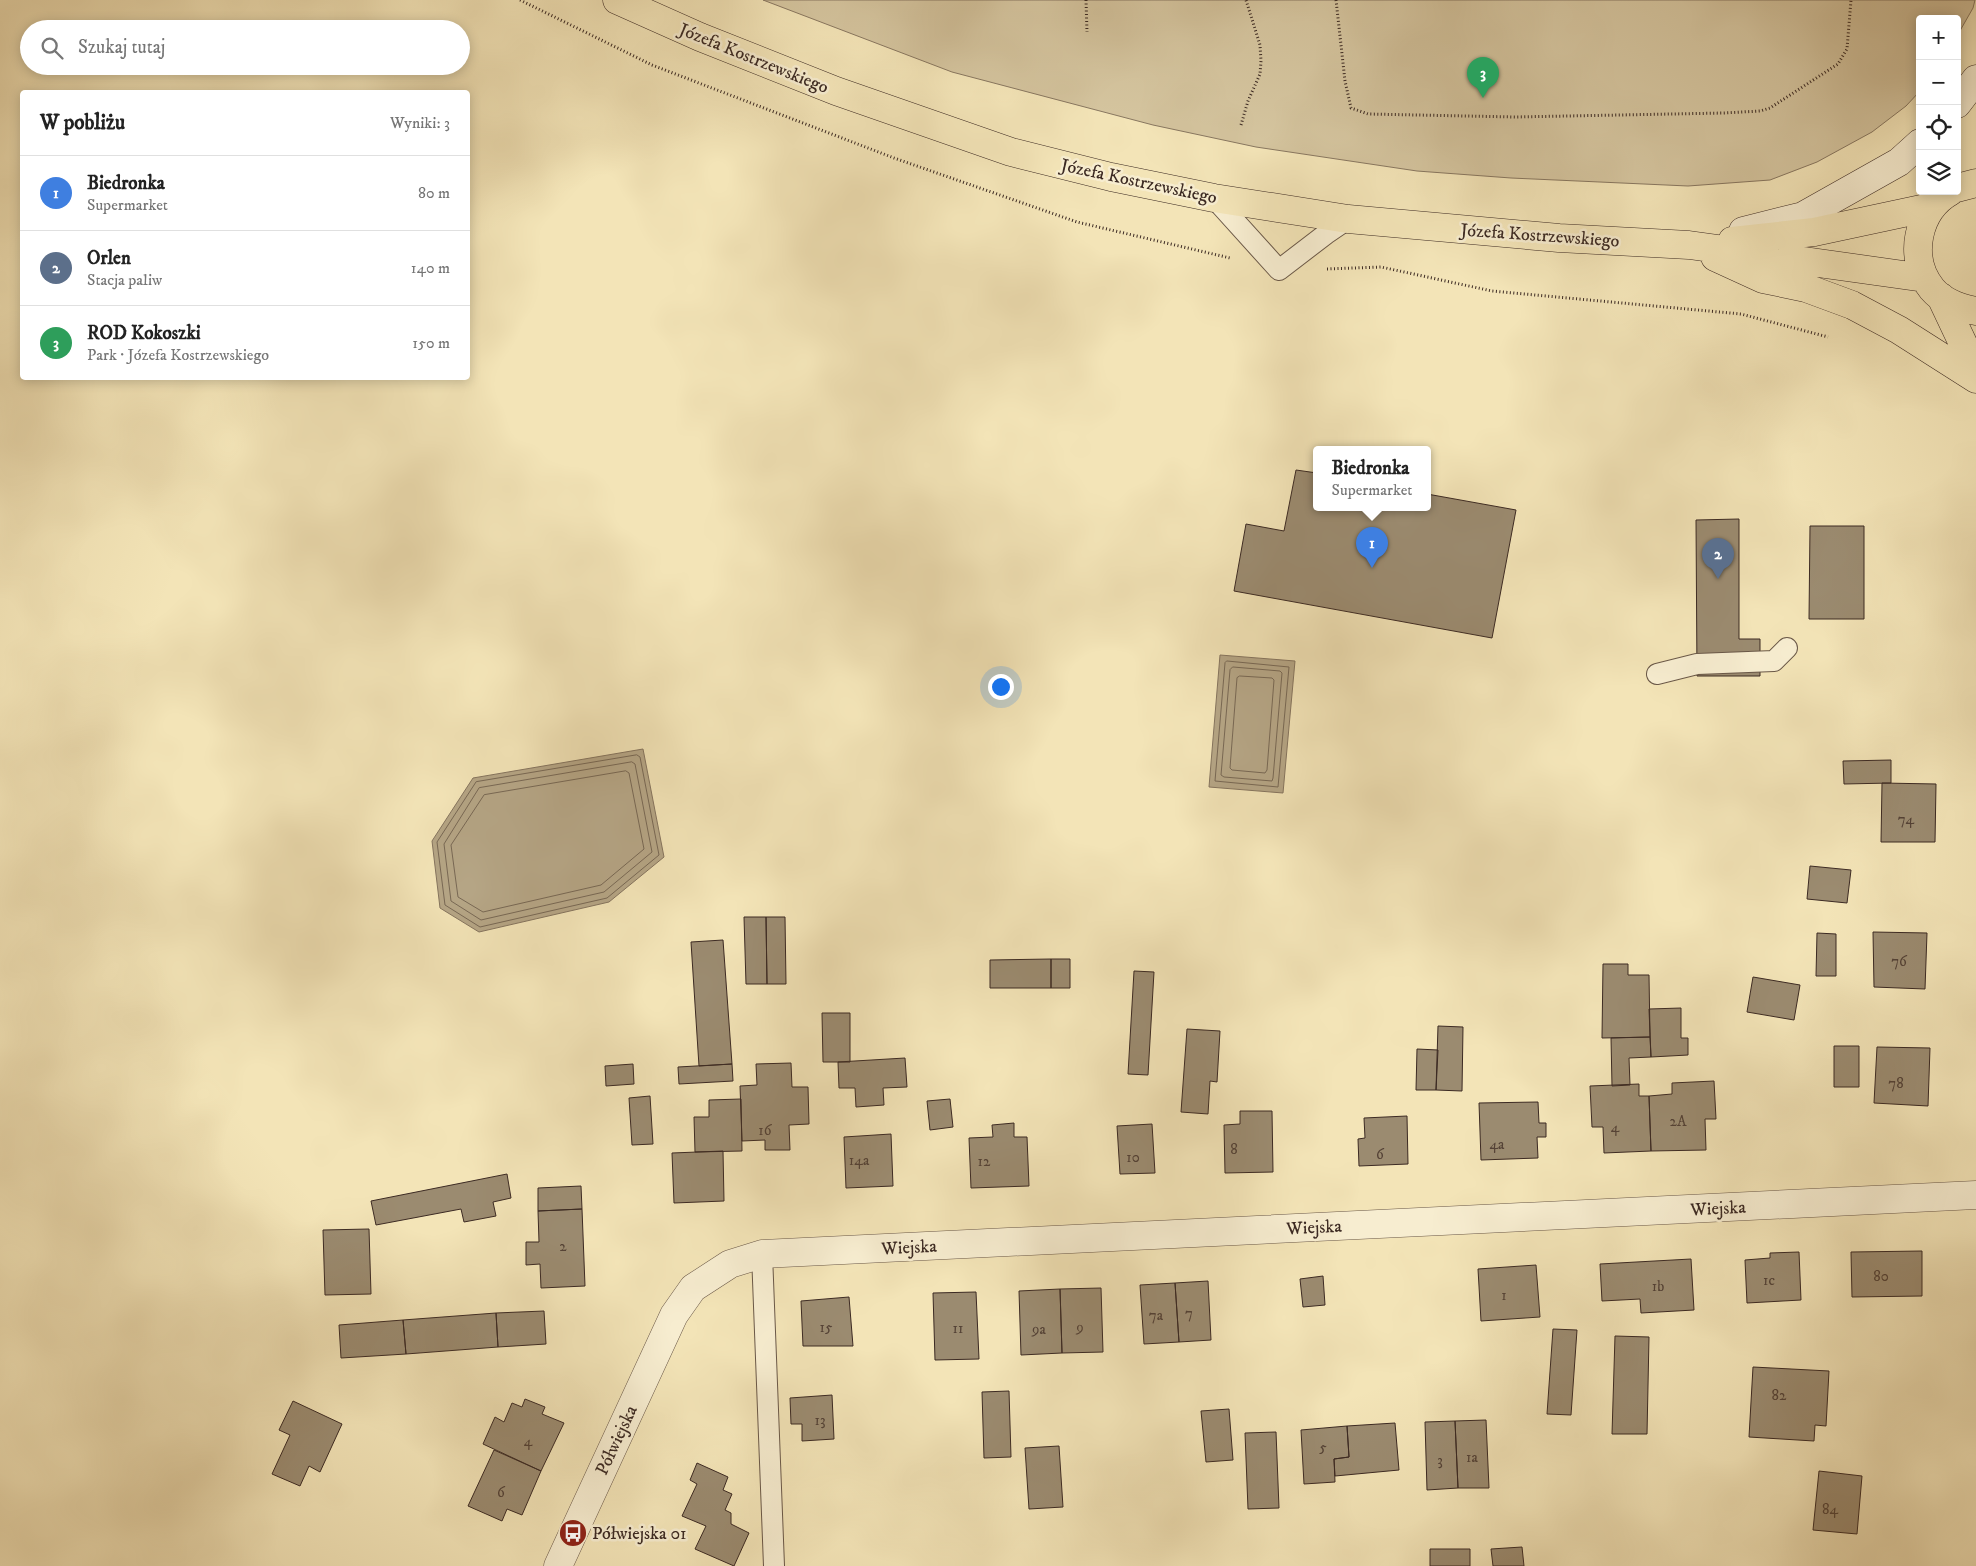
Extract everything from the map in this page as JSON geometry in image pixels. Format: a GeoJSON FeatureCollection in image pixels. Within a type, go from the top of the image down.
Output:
{"type":"FeatureCollection","features":[{"type":"Feature","properties":{"kind":"main road","name":"Józefa Kostrzewskiego"},"geometry":{"type":"LineString","coordinates":[[617,0],[700,37],[836,91],[1011,152],[1111,177],[1214,198],[1348,219],[1559,238],[1689,245],[1933,287]]}},
{"type":"Feature","properties":{"kind":"main road","name":"Józefa Kostrzewskiego"},"geometry":{"type":"LineString","coordinates":[[1689,245],[1814,232],[1940,195]]}},
{"type":"Feature","properties":{"kind":"main road"},"geometry":{"type":"LineString","coordinates":[[1955,195],[1919,234],[1917,249],[1920,264],[1976,371]]}},
{"type":"Feature","properties":{"kind":"main road"},"geometry":{"type":"LineString","coordinates":[[1689,245],[1763,279],[1806,288],[1852,305],[1899,330],[1976,379]]}},
{"type":"Feature","properties":{"kind":"main road"},"geometry":{"type":"LineString","coordinates":[[1933,287],[1959,308],[1976,311]]}},
{"type":"Feature","properties":{"kind":"street"},"geometry":{"type":"LineString","coordinates":[[1961,99],[1976,79]]}},
{"type":"Feature","properties":{"kind":"street"},"geometry":{"type":"LineString","coordinates":[[1689,245],[1803,216],[1899,162],[1916,146]]}},
{"type":"Feature","properties":{"kind":"street","name":"Wiejska"},"geometry":{"type":"LineString","coordinates":[[674,1315],[693,1288],[730,1264],[762,1254],[1976,1196]]}},
{"type":"Feature","properties":{"kind":"street","name":"Półwiejska"},"geometry":{"type":"LineString","coordinates":[[558,1566],[674,1315]]}},
{"type":"Feature","properties":{"kind":"lane"},"geometry":{"type":"LineString","coordinates":[[1214,198],[1279,270],[1348,219]]}},
{"type":"Feature","properties":{"kind":"lane"},"geometry":{"type":"LineString","coordinates":[[1657,674],[1697,664],[1774,661],[1787,648]]}},
{"type":"Feature","properties":{"kind":"lane"},"geometry":{"type":"LineString","coordinates":[[762,1254],[774,1566]]}},
{"type":"Feature","properties":{"kind":"path"},"geometry":{"type":"LineString","coordinates":[[520,0],[652,65],[894,158],[1077,222],[1231,259]]}},
{"type":"Feature","properties":{"kind":"path"},"geometry":{"type":"LineString","coordinates":[[1086,0],[1087,32]]}},
{"type":"Feature","properties":{"kind":"path"},"geometry":{"type":"LineString","coordinates":[[1242,125],[1248,101],[1260,74],[1261,61],[1260,45],[1246,0]]}},
{"type":"Feature","properties":{"kind":"path"},"geometry":{"type":"LineString","coordinates":[[1336,0],[1345,81],[1351,108],[1368,114],[1515,117],[1724,113],[1760,111],[1770,108],[1838,64],[1846,49],[1851,0]]}},
{"type":"Feature","properties":{"kind":"path"},"geometry":{"type":"LineString","coordinates":[[1279,270],[1381,267],[1492,292],[1741,314],[1828,337]]}},
{"type":"Feature","properties":{"kind":"shaded area"},"geometry":{"type":"Polygon","coordinates":[[[763,0],[1975,0],[1973,8],[1961,29],[1961,15],[1916,15],[1916,95],[1906,106],[1872,132],[1817,162],[1770,180],[1688,186],[1511,178],[1417,171],[1256,147],[1153,125],[952,72],[763,0]]]}},
{"type":"Feature","properties":{"kind":"water"},"geometry":{"type":"Polygon","coordinates":[[[1220,655],[1295,661],[1283,793],[1209,787],[1220,655]]]}},
{"type":"Feature","properties":{"kind":"water"},"geometry":{"type":"Polygon","coordinates":[[[643,749],[664,857],[609,902],[479,932],[440,908],[432,841],[473,778],[643,749]]]}},
{"type":"Feature","properties":{"kind":"building"},"geometry":{"type":"Polygon","coordinates":[[[1296,470],[1313,472],[1313,511],[1431,511],[1431,495],[1516,510],[1492,638],[1234,591],[1246,524],[1284,531],[1296,470]]]}},
{"type":"Feature","properties":{"kind":"building"},"geometry":{"type":"Polygon","coordinates":[[[1739,519],[1739,639],[1760,639],[1760,676],[1697,676],[1696,520],[1739,519]]]}},
{"type":"Feature","properties":{"kind":"building"},"geometry":{"type":"Polygon","coordinates":[[[1810,526],[1864,526],[1864,619],[1809,619],[1810,526]]]}},
{"type":"Feature","properties":{"kind":"building"},"geometry":{"type":"Polygon","coordinates":[[[1891,760],[1891,783],[1844,784],[1843,761],[1891,760]]]}},
{"type":"Feature","properties":{"kind":"building"},"geometry":{"type":"Polygon","coordinates":[[[1882,783],[1936,784],[1935,842],[1881,842],[1882,783]]]}},
{"type":"Feature","properties":{"kind":"building"},"geometry":{"type":"Polygon","coordinates":[[[1810,866],[1851,870],[1847,903],[1807,899],[1810,866]]]}},
{"type":"Feature","properties":{"kind":"building"},"geometry":{"type":"Polygon","coordinates":[[[744,917],[766,917],[767,984],[746,984],[744,917]]]}},
{"type":"Feature","properties":{"kind":"building"},"geometry":{"type":"Polygon","coordinates":[[[766,917],[785,917],[786,984],[767,984],[766,917]]]}},
{"type":"Feature","properties":{"kind":"building"},"geometry":{"type":"Polygon","coordinates":[[[1873,932],[1927,933],[1925,989],[1874,987],[1873,932]]]}},
{"type":"Feature","properties":{"kind":"building"},"geometry":{"type":"Polygon","coordinates":[[[1817,933],[1836,934],[1836,976],[1816,976],[1817,933]]]}},
{"type":"Feature","properties":{"kind":"building"},"geometry":{"type":"Polygon","coordinates":[[[723,940],[732,1064],[699,1066],[691,942],[723,940]]]}},
{"type":"Feature","properties":{"kind":"building"},"geometry":{"type":"Polygon","coordinates":[[[1051,959],[1051,988],[990,988],[990,960],[1051,959]]]}},
{"type":"Feature","properties":{"kind":"building"},"geometry":{"type":"Polygon","coordinates":[[[1051,959],[1070,959],[1070,988],[1051,988],[1051,959]]]}},
{"type":"Feature","properties":{"kind":"building"},"geometry":{"type":"Polygon","coordinates":[[[1603,964],[1628,964],[1628,975],[1649,975],[1650,1037],[1602,1038],[1603,964]]]}},
{"type":"Feature","properties":{"kind":"building"},"geometry":{"type":"Polygon","coordinates":[[[1134,971],[1154,972],[1148,1075],[1128,1074],[1134,971]]]}},
{"type":"Feature","properties":{"kind":"building"},"geometry":{"type":"Polygon","coordinates":[[[1753,977],[1800,985],[1794,1020],[1747,1012],[1753,977]]]}},
{"type":"Feature","properties":{"kind":"building"},"geometry":{"type":"Polygon","coordinates":[[[1681,1008],[1681,1038],[1688,1038],[1688,1055],[1651,1057],[1649,1009],[1681,1008]]]}},
{"type":"Feature","properties":{"kind":"building"},"geometry":{"type":"Polygon","coordinates":[[[822,1013],[850,1013],[850,1062],[823,1062],[822,1013]]]}},
{"type":"Feature","properties":{"kind":"building"},"geometry":{"type":"Polygon","coordinates":[[[1438,1026],[1463,1027],[1462,1091],[1436,1090],[1438,1026]]]}},
{"type":"Feature","properties":{"kind":"building"},"geometry":{"type":"Polygon","coordinates":[[[1187,1029],[1220,1031],[1217,1082],[1210,1081],[1208,1114],[1181,1112],[1187,1029]]]}},
{"type":"Feature","properties":{"kind":"building"},"geometry":{"type":"Polygon","coordinates":[[[1650,1037],[1651,1057],[1629,1058],[1630,1085],[1612,1086],[1611,1038],[1650,1037]]]}},
{"type":"Feature","properties":{"kind":"building"},"geometry":{"type":"Polygon","coordinates":[[[1834,1046],[1859,1046],[1859,1087],[1834,1087],[1834,1046]]]}},
{"type":"Feature","properties":{"kind":"building"},"geometry":{"type":"Polygon","coordinates":[[[1877,1047],[1930,1048],[1928,1106],[1874,1103],[1877,1047]]]}},
{"type":"Feature","properties":{"kind":"building"},"geometry":{"type":"Polygon","coordinates":[[[1417,1049],[1438,1050],[1436,1090],[1416,1090],[1417,1049]]]}},
{"type":"Feature","properties":{"kind":"building"},"geometry":{"type":"Polygon","coordinates":[[[905,1058],[907,1087],[883,1088],[884,1105],[856,1107],[855,1088],[839,1088],[838,1062],[905,1058]]]}},
{"type":"Feature","properties":{"kind":"building"},"geometry":{"type":"Polygon","coordinates":[[[791,1063],[792,1087],[808,1087],[809,1124],[789,1125],[790,1150],[765,1150],[765,1140],[742,1141],[740,1086],[757,1085],[756,1064],[791,1063]]]}},
{"type":"Feature","properties":{"kind":"building"},"geometry":{"type":"Polygon","coordinates":[[[633,1064],[634,1084],[606,1086],[605,1066],[633,1064]]]}},
{"type":"Feature","properties":{"kind":"building"},"geometry":{"type":"Polygon","coordinates":[[[732,1064],[733,1081],[679,1084],[678,1067],[732,1064]]]}},
{"type":"Feature","properties":{"kind":"building"},"geometry":{"type":"Polygon","coordinates":[[[1714,1081],[1716,1119],[1705,1119],[1706,1150],[1651,1151],[1649,1096],[1672,1094],[1672,1083],[1714,1081]]]}},
{"type":"Feature","properties":{"kind":"building"},"geometry":{"type":"Polygon","coordinates":[[[1639,1084],[1639,1096],[1649,1096],[1651,1151],[1604,1153],[1603,1127],[1592,1127],[1590,1086],[1639,1084]]]}},
{"type":"Feature","properties":{"kind":"building"},"geometry":{"type":"Polygon","coordinates":[[[650,1096],[653,1144],[632,1145],[629,1098],[650,1096]]]}},
{"type":"Feature","properties":{"kind":"building"},"geometry":{"type":"Polygon","coordinates":[[[741,1099],[742,1151],[695,1152],[694,1117],[709,1117],[709,1100],[741,1099]]]}},
{"type":"Feature","properties":{"kind":"building"},"geometry":{"type":"Polygon","coordinates":[[[950,1099],[953,1127],[930,1130],[927,1101],[950,1099]]]}},
{"type":"Feature","properties":{"kind":"building"},"geometry":{"type":"Polygon","coordinates":[[[1538,1102],[1539,1123],[1546,1123],[1546,1137],[1537,1137],[1538,1158],[1481,1160],[1479,1103],[1538,1102]]]}},
{"type":"Feature","properties":{"kind":"building"},"geometry":{"type":"Polygon","coordinates":[[[1240,1111],[1272,1111],[1273,1172],[1225,1173],[1224,1125],[1240,1124],[1240,1111]]]}},
{"type":"Feature","properties":{"kind":"building"},"geometry":{"type":"Polygon","coordinates":[[[1407,1116],[1408,1164],[1359,1166],[1358,1139],[1365,1138],[1364,1118],[1407,1116]]]}},
{"type":"Feature","properties":{"kind":"building"},"geometry":{"type":"Polygon","coordinates":[[[1014,1123],[1014,1137],[1027,1137],[1029,1186],[971,1188],[969,1138],[993,1137],[992,1125],[1014,1123]]]}},
{"type":"Feature","properties":{"kind":"building"},"geometry":{"type":"Polygon","coordinates":[[[1152,1124],[1155,1173],[1120,1174],[1117,1126],[1152,1124]]]}},
{"type":"Feature","properties":{"kind":"building"},"geometry":{"type":"Polygon","coordinates":[[[891,1134],[893,1186],[846,1188],[844,1137],[891,1134]]]}},
{"type":"Feature","properties":{"kind":"building"},"geometry":{"type":"Polygon","coordinates":[[[723,1151],[724,1201],[674,1203],[672,1153],[723,1151]]]}},
{"type":"Feature","properties":{"kind":"building"},"geometry":{"type":"Polygon","coordinates":[[[507,1174],[511,1198],[493,1202],[496,1216],[464,1222],[461,1209],[376,1225],[371,1201],[507,1174]]]}},
{"type":"Feature","properties":{"kind":"building"},"geometry":{"type":"Polygon","coordinates":[[[581,1186],[582,1209],[538,1211],[538,1188],[581,1186]]]}},
{"type":"Feature","properties":{"kind":"building"},"geometry":{"type":"Polygon","coordinates":[[[582,1209],[585,1286],[541,1288],[540,1264],[526,1265],[526,1242],[539,1242],[538,1211],[582,1209]]]}},
{"type":"Feature","properties":{"kind":"building"},"geometry":{"type":"Polygon","coordinates":[[[369,1229],[371,1294],[325,1295],[323,1230],[369,1229]]]}},
{"type":"Feature","properties":{"kind":"building"},"geometry":{"type":"Polygon","coordinates":[[[1922,1251],[1922,1296],[1852,1297],[1851,1252],[1922,1251]]]}},
{"type":"Feature","properties":{"kind":"building"},"geometry":{"type":"Polygon","coordinates":[[[1799,1252],[1801,1300],[1747,1303],[1745,1260],[1770,1258],[1770,1253],[1799,1252]]]}},
{"type":"Feature","properties":{"kind":"building"},"geometry":{"type":"Polygon","coordinates":[[[1691,1259],[1694,1310],[1641,1313],[1640,1299],[1602,1301],[1600,1264],[1691,1259]]]}},
{"type":"Feature","properties":{"kind":"building"},"geometry":{"type":"Polygon","coordinates":[[[1536,1265],[1540,1317],[1481,1321],[1478,1269],[1536,1265]]]}},
{"type":"Feature","properties":{"kind":"building"},"geometry":{"type":"Polygon","coordinates":[[[1323,1276],[1325,1305],[1303,1307],[1300,1279],[1323,1276]]]}},
{"type":"Feature","properties":{"kind":"building"},"geometry":{"type":"Polygon","coordinates":[[[1208,1281],[1211,1340],[1179,1342],[1175,1283],[1208,1281]]]}},
{"type":"Feature","properties":{"kind":"building"},"geometry":{"type":"Polygon","coordinates":[[[1175,1283],[1179,1342],[1144,1344],[1140,1285],[1175,1283]]]}},
{"type":"Feature","properties":{"kind":"building"},"geometry":{"type":"Polygon","coordinates":[[[1101,1288],[1103,1352],[1062,1353],[1060,1289],[1101,1288]]]}},
{"type":"Feature","properties":{"kind":"building"},"geometry":{"type":"Polygon","coordinates":[[[1060,1289],[1062,1353],[1021,1355],[1019,1291],[1060,1289]]]}},
{"type":"Feature","properties":{"kind":"building"},"geometry":{"type":"Polygon","coordinates":[[[976,1292],[979,1359],[935,1360],[933,1293],[976,1292]]]}},
{"type":"Feature","properties":{"kind":"building"},"geometry":{"type":"Polygon","coordinates":[[[849,1297],[853,1346],[803,1346],[801,1301],[849,1297]]]}},
{"type":"Feature","properties":{"kind":"building"},"geometry":{"type":"Polygon","coordinates":[[[544,1311],[546,1344],[498,1347],[496,1313],[544,1311]]]}},
{"type":"Feature","properties":{"kind":"building"},"geometry":{"type":"Polygon","coordinates":[[[496,1313],[498,1347],[406,1354],[403,1320],[496,1313]]]}},
{"type":"Feature","properties":{"kind":"building"},"geometry":{"type":"Polygon","coordinates":[[[403,1320],[406,1354],[341,1358],[339,1325],[403,1320]]]}},
{"type":"Feature","properties":{"kind":"building"},"geometry":{"type":"Polygon","coordinates":[[[1553,1329],[1577,1330],[1571,1415],[1547,1414],[1553,1329]]]}},
{"type":"Feature","properties":{"kind":"building"},"geometry":{"type":"Polygon","coordinates":[[[1615,1336],[1649,1337],[1647,1434],[1612,1434],[1615,1336]]]}},
{"type":"Feature","properties":{"kind":"building"},"geometry":{"type":"Polygon","coordinates":[[[1753,1367],[1829,1371],[1826,1426],[1815,1425],[1814,1441],[1749,1437],[1753,1367]]]}},
{"type":"Feature","properties":{"kind":"building"},"geometry":{"type":"Polygon","coordinates":[[[1009,1391],[1011,1457],[984,1458],[982,1392],[1009,1391]]]}},
{"type":"Feature","properties":{"kind":"building"},"geometry":{"type":"Polygon","coordinates":[[[832,1395],[834,1439],[802,1441],[802,1424],[791,1424],[790,1398],[832,1395]]]}},
{"type":"Feature","properties":{"kind":"building"},"geometry":{"type":"Polygon","coordinates":[[[525,1399],[545,1407],[542,1414],[564,1423],[541,1471],[483,1444],[495,1417],[504,1422],[512,1403],[522,1407],[525,1399]]]}},
{"type":"Feature","properties":{"kind":"building"},"geometry":{"type":"Polygon","coordinates":[[[293,1401],[342,1424],[320,1472],[309,1466],[300,1486],[272,1474],[290,1435],[279,1430],[293,1401]]]}},
{"type":"Feature","properties":{"kind":"building"},"geometry":{"type":"Polygon","coordinates":[[[1229,1409],[1233,1460],[1206,1462],[1201,1411],[1229,1409]]]}},
{"type":"Feature","properties":{"kind":"building"},"geometry":{"type":"Polygon","coordinates":[[[1486,1420],[1489,1488],[1458,1488],[1455,1421],[1486,1420]]]}},
{"type":"Feature","properties":{"kind":"building"},"geometry":{"type":"Polygon","coordinates":[[[1455,1421],[1458,1488],[1427,1490],[1425,1422],[1455,1421]]]}},
{"type":"Feature","properties":{"kind":"building"},"geometry":{"type":"Polygon","coordinates":[[[1395,1423],[1399,1470],[1335,1476],[1334,1459],[1349,1457],[1347,1426],[1395,1423]]]}},
{"type":"Feature","properties":{"kind":"building"},"geometry":{"type":"Polygon","coordinates":[[[1347,1426],[1349,1457],[1334,1459],[1335,1482],[1304,1484],[1301,1430],[1347,1426]]]}},
{"type":"Feature","properties":{"kind":"building"},"geometry":{"type":"Polygon","coordinates":[[[1276,1432],[1279,1508],[1248,1509],[1245,1433],[1276,1432]]]}},
{"type":"Feature","properties":{"kind":"building"},"geometry":{"type":"Polygon","coordinates":[[[1059,1446],[1063,1507],[1029,1509],[1025,1448],[1059,1446]]]}},
{"type":"Feature","properties":{"kind":"building"},"geometry":{"type":"Polygon","coordinates":[[[494,1450],[541,1471],[522,1515],[507,1509],[502,1521],[468,1506],[494,1450]]]}},
{"type":"Feature","properties":{"kind":"building"},"geometry":{"type":"Polygon","coordinates":[[[697,1463],[728,1477],[723,1490],[732,1494],[725,1510],[731,1513],[731,1524],[749,1533],[734,1566],[695,1549],[706,1526],[682,1516],[697,1484],[690,1480],[697,1463]]]}},
{"type":"Feature","properties":{"kind":"building"},"geometry":{"type":"Polygon","coordinates":[[[1819,1471],[1862,1476],[1857,1534],[1813,1530],[1819,1471]]]}},
{"type":"Feature","properties":{"kind":"building"},"geometry":{"type":"Polygon","coordinates":[[[1522,1547],[1524,1566],[1493,1566],[1491,1549],[1522,1547]]]}},
{"type":"Feature","properties":{"kind":"building"},"geometry":{"type":"Polygon","coordinates":[[[1430,1549],[1470,1549],[1470,1566],[1430,1566],[1430,1549]]]}},
{"type":"Feature","properties":{"kind":"place","name":"ROD Kokoszki"},"geometry":{"type":"Point","coordinates":[1483,98]}},
{"type":"Feature","properties":{"kind":"place","name":"Biedronka"},"geometry":{"type":"Point","coordinates":[1372,568]}},
{"type":"Feature","properties":{"kind":"place","name":"Orlen"},"geometry":{"type":"Point","coordinates":[1718,579]}},
{"type":"Feature","properties":{"kind":"place","name":"Półwiejska 01"},"geometry":{"type":"Point","coordinates":[573,1533]}}]}
